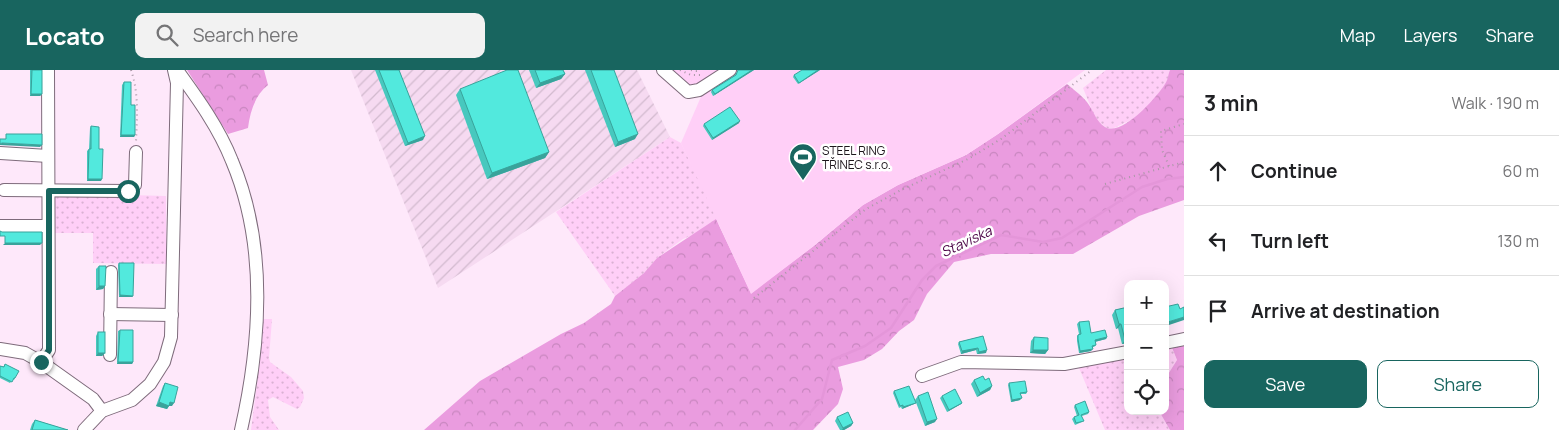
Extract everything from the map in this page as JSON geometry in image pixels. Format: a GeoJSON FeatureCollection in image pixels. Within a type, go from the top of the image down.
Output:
{"type":"FeatureCollection","features":[{"type":"Feature","properties":{"kind":"street"},"geometry":{"type":"LineString","coordinates":[[41,362],[49,350],[48,70]]}},
{"type":"Feature","properties":{"kind":"street"},"geometry":{"type":"LineString","coordinates":[[663,70],[688,92],[699,90],[730,70]]}},
{"type":"Feature","properties":{"kind":"street"},"geometry":{"type":"LineString","coordinates":[[178,74],[213,122],[233,161],[249,213],[257,272],[256,333],[248,398],[241,430]]}},
{"type":"Feature","properties":{"kind":"street"},"geometry":{"type":"LineString","coordinates":[[84,430],[102,412],[132,400],[150,384],[164,362],[171,337],[178,74]]}},
{"type":"Feature","properties":{"kind":"street"},"geometry":{"type":"LineString","coordinates":[[4,190],[128,191],[135,185],[136,152]]}},
{"type":"Feature","properties":{"kind":"street"},"geometry":{"type":"LineString","coordinates":[[0,154],[48,156]]}},
{"type":"Feature","properties":{"kind":"street"},"geometry":{"type":"LineString","coordinates":[[0,226],[48,226]]}},
{"type":"Feature","properties":{"kind":"street"},"geometry":{"type":"LineString","coordinates":[[110,355],[111,272]]}},
{"type":"Feature","properties":{"kind":"street"},"geometry":{"type":"LineString","coordinates":[[110,314],[172,315]]}},
{"type":"Feature","properties":{"kind":"street"},"geometry":{"type":"LineString","coordinates":[[1169,342],[1184,338]]}},
{"type":"Feature","properties":{"kind":"street"},"geometry":{"type":"LineString","coordinates":[[0,349],[25,353],[41,362],[93,399],[102,412]]}},
{"type":"Feature","properties":{"kind":"street"},"geometry":{"type":"LineString","coordinates":[[922,376],[962,362],[1064,364],[1124,353]]}},
{"type":"Feature","properties":{"kind":"path"},"geometry":{"type":"LineString","coordinates":[[131,70],[137,104],[136,152]]}},
{"type":"Feature","properties":{"kind":"path"},"geometry":{"type":"LineString","coordinates":[[680,70],[698,76],[705,73]]}},
{"type":"Feature","properties":{"kind":"path"},"geometry":{"type":"LineString","coordinates":[[691,75],[692,70],[700,70]]}},
{"type":"Feature","properties":{"kind":"path"},"geometry":{"type":"LineString","coordinates":[[754,298],[866,209],[901,190],[968,159],[1001,139],[1092,70]]}},
{"type":"Feature","properties":{"kind":"path"},"geometry":{"type":"LineString","coordinates":[[1169,166],[1162,150],[1161,131],[1184,124]]}},
{"type":"Feature","properties":{"kind":"path"},"geometry":{"type":"LineString","coordinates":[[1105,184],[1184,162]]}},
{"type":"Feature","properties":{"kind":"shaded area"},"geometry":{"type":"Polygon","coordinates":[[[351,70],[637,70],[670,137],[438,288],[351,70]]]}},
{"type":"Feature","properties":{"kind":"shaded area","name":"STEEL RING TŘINEC s.r.o."},"geometry":{"type":"Polygon","coordinates":[[[669,70],[1085,70],[998,134],[966,155],[898,185],[863,205],[751,294],[681,143],[703,92],[696,85],[686,84],[669,70]]]}},
{"type":"Feature","properties":{"kind":"shaded area"},"geometry":{"type":"Polygon","coordinates":[[[1085,70],[683,239],[657,258],[644,273],[615,296],[556,212],[670,137],[681,143],[698,178],[1085,70]]]}},
{"type":"Feature","properties":{"kind":"shaded area"},"geometry":{"type":"Polygon","coordinates":[[[1106,70],[1170,70],[1167,82],[1151,104],[1131,120],[1114,128],[1107,128],[1096,120],[1083,88],[1106,70]]]}},
{"type":"Feature","properties":{"kind":"shaded area"},"geometry":{"type":"Polygon","coordinates":[[[57,193],[166,196],[166,264],[93,263],[93,233],[54,233],[54,196],[57,193]]]}},
{"type":"Feature","properties":{"kind":"shaded area"},"geometry":{"type":"Polygon","coordinates":[[[263,319],[272,319],[270,362],[291,377],[303,391],[304,398],[297,409],[273,397],[268,400],[270,417],[279,430],[251,430],[263,319]]]}},
{"type":"Feature","properties":{"kind":"shaded area"},"geometry":{"type":"Polygon","coordinates":[[[1171,345],[1177,360],[1169,373],[1169,370],[1169,346],[1171,345]]]}},
{"type":"Feature","properties":{"kind":"shaded area"},"geometry":{"type":"Polygon","coordinates":[[[1124,358],[1124,415],[1161,415],[1170,430],[1105,430],[1080,367],[1124,358]]]}},
{"type":"Feature","properties":{"kind":"green space"},"geometry":{"type":"Polygon","coordinates":[[[187,70],[264,70],[268,85],[263,89],[254,104],[248,128],[228,134],[187,70]]]}},
{"type":"Feature","properties":{"kind":"green space"},"geometry":{"type":"Polygon","coordinates":[[[1170,70],[1184,70],[1184,200],[1139,216],[1073,254],[991,254],[954,262],[927,294],[914,320],[899,331],[882,349],[864,360],[838,367],[843,389],[838,404],[813,430],[424,430],[480,381],[561,334],[584,323],[611,304],[615,296],[644,273],[657,258],[716,219],[751,293],[815,245],[863,205],[898,185],[966,155],[1067,84],[1087,102],[1102,125],[1112,129],[1129,121],[1147,106],[1161,90],[1170,70]]]}},
{"type":"Feature","properties":{"kind":"green space"},"geometry":{"type":"Polygon","coordinates":[[[1184,342],[1184,430],[1170,430],[1161,415],[1169,415],[1169,373],[1177,360],[1171,345],[1184,342]]]}},
{"type":"Feature","properties":{"kind":"building"},"geometry":{"type":"Polygon","coordinates":[[[32,70],[42,70],[42,94],[31,94],[32,70]]]}},
{"type":"Feature","properties":{"kind":"building"},"geometry":{"type":"Polygon","coordinates":[[[379,70],[399,70],[425,136],[408,143],[379,70]]]}},
{"type":"Feature","properties":{"kind":"building"},"geometry":{"type":"Polygon","coordinates":[[[507,70],[518,70],[549,152],[492,173],[460,89],[507,70]]]}},
{"type":"Feature","properties":{"kind":"building"},"geometry":{"type":"Polygon","coordinates":[[[535,70],[563,70],[565,74],[540,83],[535,70]]]}},
{"type":"Feature","properties":{"kind":"building"},"geometry":{"type":"Polygon","coordinates":[[[591,70],[614,70],[638,134],[618,142],[591,70]]]}},
{"type":"Feature","properties":{"kind":"building"},"geometry":{"type":"Polygon","coordinates":[[[738,70],[752,70],[715,94],[712,90],[736,75],[738,70]]]}},
{"type":"Feature","properties":{"kind":"building"},"geometry":{"type":"Polygon","coordinates":[[[802,70],[818,70],[799,83],[794,75],[802,70]]]}},
{"type":"Feature","properties":{"kind":"building"},"geometry":{"type":"Polygon","coordinates":[[[124,82],[131,82],[131,105],[135,105],[135,135],[121,135],[124,82]]]}},
{"type":"Feature","properties":{"kind":"building"},"geometry":{"type":"Polygon","coordinates":[[[730,107],[740,121],[713,138],[704,124],[730,107]]]}},
{"type":"Feature","properties":{"kind":"building"},"geometry":{"type":"Polygon","coordinates":[[[91,126],[99,127],[99,149],[103,149],[102,179],[88,179],[91,126]]]}},
{"type":"Feature","properties":{"kind":"building"},"geometry":{"type":"Polygon","coordinates":[[[6,134],[42,134],[42,145],[0,144],[0,139],[6,139],[6,134]]]}},
{"type":"Feature","properties":{"kind":"building"},"geometry":{"type":"Polygon","coordinates":[[[0,231],[42,232],[42,243],[5,243],[5,236],[0,236],[0,231]]]}},
{"type":"Feature","properties":{"kind":"building"},"geometry":{"type":"Polygon","coordinates":[[[119,263],[134,263],[133,296],[120,295],[119,263]]]}},
{"type":"Feature","properties":{"kind":"building"},"geometry":{"type":"Polygon","coordinates":[[[99,266],[106,266],[105,286],[99,286],[99,266]]]}},
{"type":"Feature","properties":{"kind":"building"},"geometry":{"type":"Polygon","coordinates":[[[1178,304],[1180,309],[1184,307],[1184,317],[1169,322],[1169,306],[1178,304]]]}},
{"type":"Feature","properties":{"kind":"building"},"geometry":{"type":"Polygon","coordinates":[[[1124,308],[1124,336],[1121,324],[1119,324],[1115,310],[1124,308]]]}},
{"type":"Feature","properties":{"kind":"building"},"geometry":{"type":"Polygon","coordinates":[[[1089,321],[1091,333],[1105,330],[1107,337],[1095,340],[1096,345],[1092,346],[1093,349],[1080,351],[1078,335],[1081,334],[1079,322],[1089,321]]]}},
{"type":"Feature","properties":{"kind":"building"},"geometry":{"type":"Polygon","coordinates":[[[120,330],[133,330],[133,362],[118,362],[120,330]]]}},
{"type":"Feature","properties":{"kind":"building"},"geometry":{"type":"Polygon","coordinates":[[[98,332],[105,332],[105,353],[98,353],[98,332]]]}},
{"type":"Feature","properties":{"kind":"building"},"geometry":{"type":"Polygon","coordinates":[[[983,336],[987,350],[979,352],[978,348],[962,351],[959,342],[983,336]]]}},
{"type":"Feature","properties":{"kind":"building"},"geometry":{"type":"Polygon","coordinates":[[[1034,337],[1048,338],[1048,350],[1033,350],[1034,337]]]}},
{"type":"Feature","properties":{"kind":"building"},"geometry":{"type":"Polygon","coordinates":[[[5,364],[19,371],[12,382],[0,376],[0,366],[4,367],[5,364]]]}},
{"type":"Feature","properties":{"kind":"building"},"geometry":{"type":"Polygon","coordinates":[[[983,376],[985,380],[989,378],[992,386],[980,393],[974,380],[983,376]]]}},
{"type":"Feature","properties":{"kind":"building"},"geometry":{"type":"Polygon","coordinates":[[[1025,381],[1027,392],[1020,393],[1022,398],[1012,400],[1009,383],[1025,381]]]}},
{"type":"Feature","properties":{"kind":"building"},"geometry":{"type":"Polygon","coordinates":[[[165,383],[178,387],[174,403],[170,402],[169,406],[159,402],[165,383]]]}},
{"type":"Feature","properties":{"kind":"building"},"geometry":{"type":"Polygon","coordinates":[[[909,386],[916,403],[903,407],[903,405],[900,406],[894,391],[909,386]]]}},
{"type":"Feature","properties":{"kind":"building"},"geometry":{"type":"Polygon","coordinates":[[[955,389],[962,403],[949,410],[942,396],[955,389]]]}},
{"type":"Feature","properties":{"kind":"building"},"geometry":{"type":"Polygon","coordinates":[[[928,392],[937,419],[927,422],[918,396],[928,392]]]}},
{"type":"Feature","properties":{"kind":"building"},"geometry":{"type":"Polygon","coordinates":[[[1085,401],[1089,412],[1081,415],[1084,421],[1076,423],[1074,417],[1079,415],[1075,405],[1085,401]]]}},
{"type":"Feature","properties":{"kind":"building"},"geometry":{"type":"Polygon","coordinates":[[[848,412],[853,423],[843,428],[837,417],[848,412]]]}},
{"type":"Feature","properties":{"kind":"building"},"geometry":{"type":"Polygon","coordinates":[[[35,420],[68,430],[32,430],[35,420]]]}},
{"type":"Feature","properties":{"kind":"waterway","name":"Staviska"},"geometry":{"type":"LineString","coordinates":[[795,430],[822,399],[832,360],[865,346],[891,328],[922,280],[936,266],[1001,235],[1043,242],[1062,238],[1142,187],[1167,179],[1184,177]]}},
{"type":"Feature","properties":{"kind":"place","name":"STEEL RING TŘINEC s.r.o."},"geometry":{"type":"Point","coordinates":[803,181]}},
{"type":"Feature","properties":{"kind":"route"},"geometry":{"type":"LineString","coordinates":[[41,362],[49,350],[49,191],[128,191]]}}]}
